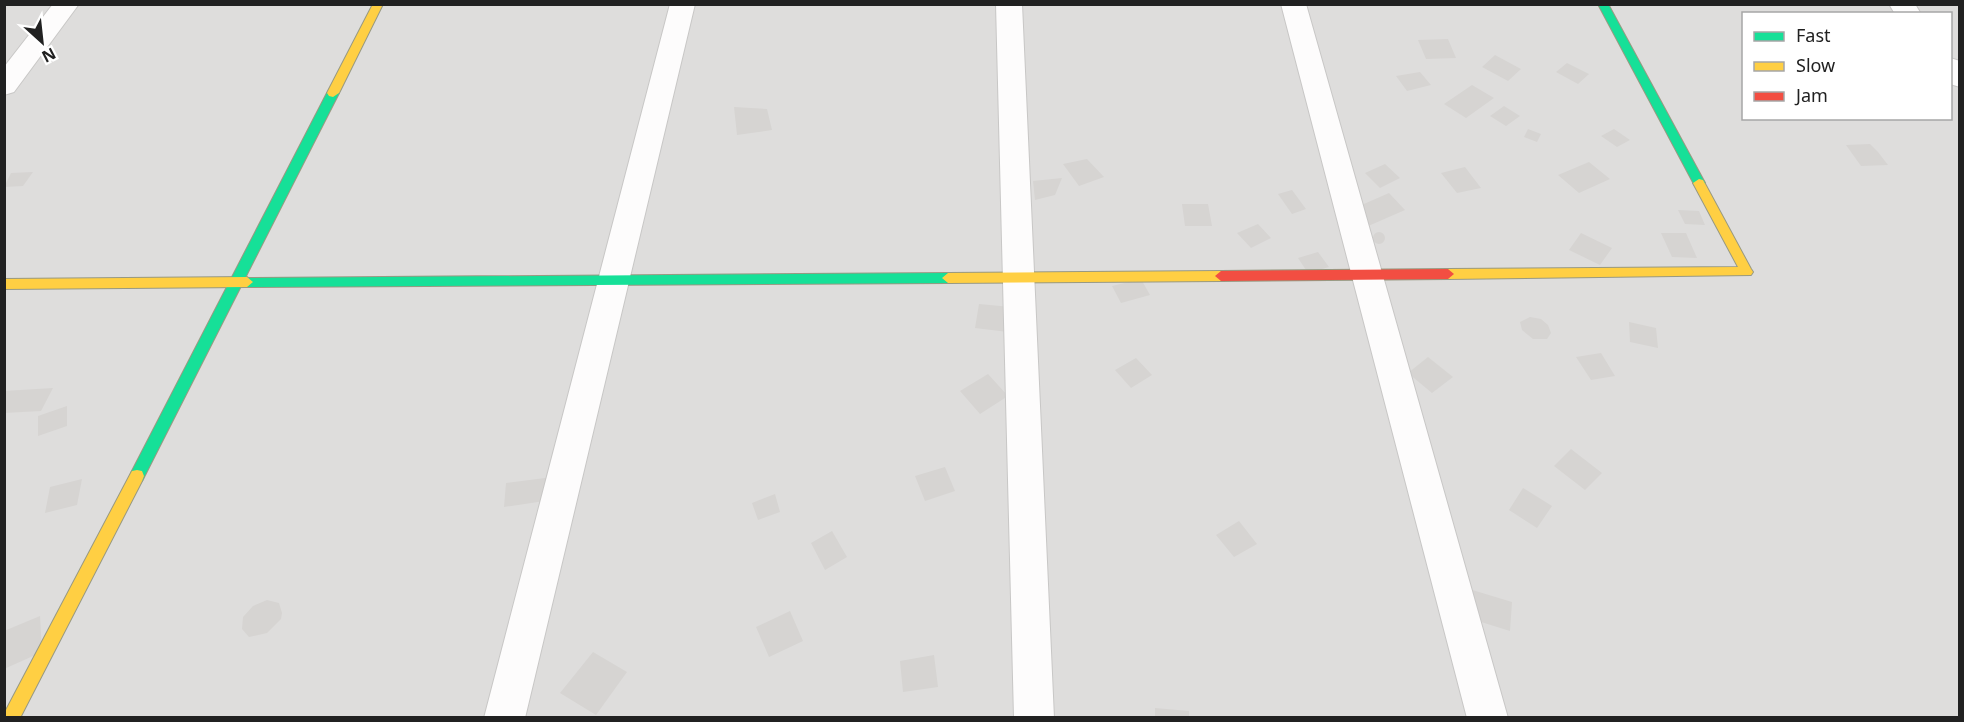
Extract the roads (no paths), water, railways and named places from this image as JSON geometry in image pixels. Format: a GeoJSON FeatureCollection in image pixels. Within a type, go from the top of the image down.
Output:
{"type":"FeatureCollection","features":[{"type":"Feature","properties":{"kind":"street"},"geometry":{"type":"LineString","coordinates":[[4,86],[67,4]]}},
{"type":"Feature","properties":{"kind":"street"},"geometry":{"type":"LineString","coordinates":[[12,717],[238,282],[378,4]]}},
{"type":"Feature","properties":{"kind":"street"},"geometry":{"type":"LineString","coordinates":[[504,717],[683,4]]}},
{"type":"Feature","properties":{"kind":"street"},"geometry":{"type":"LineString","coordinates":[[1009,4],[1034,717]]}},
{"type":"Feature","properties":{"kind":"street"},"geometry":{"type":"LineString","coordinates":[[1293,4],[1488,717]]}},
{"type":"Feature","properties":{"kind":"street"},"geometry":{"type":"LineString","coordinates":[[4,284],[1747,272],[1603,4]]}}]}
